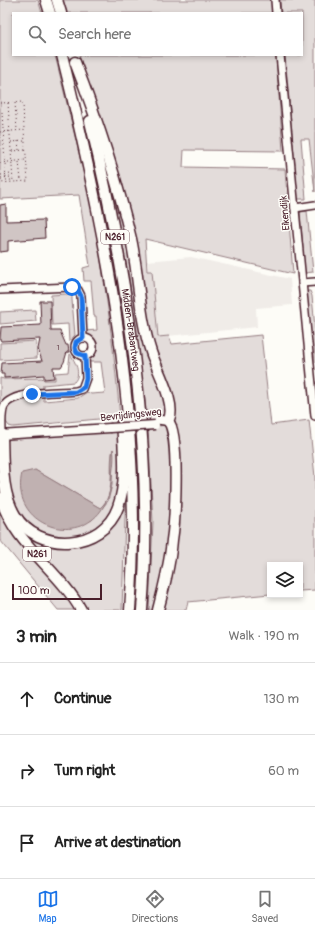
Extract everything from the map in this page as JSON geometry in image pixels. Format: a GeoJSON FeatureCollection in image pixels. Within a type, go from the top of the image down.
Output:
{"type":"FeatureCollection","features":[{"type":"Feature","properties":{"kind":"highway"},"geometry":{"type":"LineString","coordinates":[[46,0],[50,12]]}},
{"type":"Feature","properties":{"kind":"highway"},"geometry":{"type":"LineString","coordinates":[[57,0],[61,12]]}},
{"type":"Feature","properties":{"kind":"highway","name":"Midden-Brabantweg"},"geometry":{"type":"LineString","coordinates":[[62,56],[89,165],[115,304],[126,397],[133,488],[134,540],[130,610]]}},
{"type":"Feature","properties":{"kind":"highway","name":"Midden-Brabantweg"},"geometry":{"type":"LineString","coordinates":[[74,59],[103,178],[128,319],[141,430],[145,490],[145,540],[142,610]]}},
{"type":"Feature","properties":{"kind":"highway","name":"N261"},"geometry":{"type":"LineString","coordinates":[[74,59],[91,104],[131,240],[148,343],[165,387],[171,411],[168,421],[173,430],[175,456],[174,524],[167,572],[158,610]]}},
{"type":"Feature","properties":{"kind":"highway","name":"N261"},"geometry":{"type":"LineString","coordinates":[[1,432],[6,491],[15,516],[27,530],[46,540],[56,542],[79,541],[100,531],[118,508],[123,490],[122,418],[126,397]]}},
{"type":"Feature","properties":{"kind":"highway","name":"N261"},"geometry":{"type":"LineString","coordinates":[[0,494],[6,515],[18,533],[57,575],[81,610]]}},
{"type":"Feature","properties":{"kind":"main road","name":"Bevrijdingsweg"},"geometry":{"type":"LineString","coordinates":[[1,432],[168,421]]}},
{"type":"Feature","properties":{"kind":"street"},"geometry":{"type":"LineString","coordinates":[[275,0],[276,12]]}},
{"type":"Feature","properties":{"kind":"street","name":"Eikendijk"},"geometry":{"type":"LineString","coordinates":[[280,56],[302,283],[313,369],[315,416]]}},
{"type":"Feature","properties":{"kind":"street"},"geometry":{"type":"LineString","coordinates":[[295,208],[315,205]]}},
{"type":"Feature","properties":{"kind":"street"},"geometry":{"type":"LineString","coordinates":[[302,283],[315,282]]}},
{"type":"Feature","properties":{"kind":"street"},"geometry":{"type":"LineString","coordinates":[[0,290],[72,287],[78,290],[81,296],[83,338]]}},
{"type":"Feature","properties":{"kind":"street"},"geometry":{"type":"LineString","coordinates":[[83,338],[89,339],[93,346],[92,352],[85,356],[77,353],[75,348],[76,342],[83,338]]}},
{"type":"Feature","properties":{"kind":"street"},"geometry":{"type":"LineString","coordinates":[[1,432],[3,409],[8,402],[14,398],[32,394],[76,392],[82,389],[86,378],[85,356]]}},
{"type":"Feature","properties":{"kind":"path"},"geometry":{"type":"LineString","coordinates":[[15,102],[17,131]]}},
{"type":"Feature","properties":{"kind":"path"},"geometry":{"type":"LineString","coordinates":[[0,103],[23,102],[28,181],[0,183]]}},
{"type":"Feature","properties":{"kind":"path"},"geometry":{"type":"LineString","coordinates":[[8,103],[14,182]]}},
{"type":"Feature","properties":{"kind":"path"},"geometry":{"type":"LineString","coordinates":[[2,112],[6,180]]}},
{"type":"Feature","properties":{"kind":"path"},"geometry":{"type":"LineString","coordinates":[[0,132],[24,130]]}},
{"type":"Feature","properties":{"kind":"path"},"geometry":{"type":"LineString","coordinates":[[18,141],[19,151]]}},
{"type":"Feature","properties":{"kind":"path"},"geometry":{"type":"LineString","coordinates":[[11,142],[25,141]]}},
{"type":"Feature","properties":{"kind":"path"},"geometry":{"type":"LineString","coordinates":[[11,151],[26,150]]}},
{"type":"Feature","properties":{"kind":"path"},"geometry":{"type":"LineString","coordinates":[[0,162],[26,160]]}},
{"type":"Feature","properties":{"kind":"path"},"geometry":{"type":"LineString","coordinates":[[19,161],[21,181]]}},
{"type":"Feature","properties":{"kind":"path"},"geometry":{"type":"LineString","coordinates":[[1,175],[11,174]]}},
{"type":"Feature","properties":{"kind":"path"},"geometry":{"type":"LineString","coordinates":[[1,178],[11,177]]}},
{"type":"Feature","properties":{"kind":"path"},"geometry":{"type":"LineString","coordinates":[[1,180],[12,180]]}},
{"type":"Feature","properties":{"kind":"shaded area"},"geometry":{"type":"Polygon","coordinates":[[[0,0],[38,0],[42,12],[12,12],[12,56],[54,56],[56,59],[95,224],[111,332],[120,417],[13,427],[9,426],[4,419],[9,406],[13,402],[24,398],[44,396],[44,401],[78,398],[87,392],[91,394],[105,393],[101,362],[88,362],[94,353],[95,344],[85,331],[97,330],[96,316],[94,316],[91,281],[84,281],[83,268],[90,266],[79,195],[0,199],[0,0]]]}},
{"type":"Feature","properties":{"kind":"shaded area"},"geometry":{"type":"Polygon","coordinates":[[[63,0],[272,0],[273,12],[67,12],[63,0]]]}},
{"type":"Feature","properties":{"kind":"shaded area"},"geometry":{"type":"Polygon","coordinates":[[[280,0],[315,0],[315,192],[309,139],[301,139],[306,199],[298,199],[285,56],[303,56],[303,12],[281,12],[280,0]]]}},
{"type":"Feature","properties":{"kind":"shaded area"},"geometry":{"type":"Polygon","coordinates":[[[79,56],[276,56],[283,151],[184,150],[183,167],[285,169],[293,274],[145,239],[147,271],[152,271],[158,337],[169,336],[172,344],[261,335],[271,425],[309,420],[315,477],[315,590],[303,591],[303,562],[267,562],[267,594],[188,602],[186,610],[160,610],[172,556],[174,424],[173,410],[158,364],[109,154],[79,56]]]}},
{"type":"Feature","properties":{"kind":"shaded area"},"geometry":{"type":"Polygon","coordinates":[[[107,165],[168,406],[164,416],[147,417],[129,277],[107,165]]]}},
{"type":"Feature","properties":{"kind":"shaded area"},"geometry":{"type":"Polygon","coordinates":[[[307,211],[313,272],[305,273],[300,212],[307,211]]]}},
{"type":"Feature","properties":{"kind":"shaded area"},"geometry":{"type":"Polygon","coordinates":[[[191,257],[290,279],[292,305],[256,308],[257,327],[158,337],[152,271],[148,271],[147,261],[191,257]]]}},
{"type":"Feature","properties":{"kind":"shaded area"},"geometry":{"type":"Polygon","coordinates":[[[307,291],[310,291],[312,296],[315,328],[315,363],[313,363],[307,291]]]}},
{"type":"Feature","properties":{"kind":"shaded area"},"geometry":{"type":"Polygon","coordinates":[[[66,294],[72,296],[75,335],[69,342],[68,324],[52,325],[51,295],[66,294]]]}},
{"type":"Feature","properties":{"kind":"shaded area"},"geometry":{"type":"Polygon","coordinates":[[[35,310],[36,321],[0,324],[0,312],[35,310]]]}},
{"type":"Feature","properties":{"kind":"shaded area"},"geometry":{"type":"Polygon","coordinates":[[[36,341],[37,358],[0,360],[0,343],[36,341]]]}},
{"type":"Feature","properties":{"kind":"shaded area"},"geometry":{"type":"Polygon","coordinates":[[[70,354],[78,371],[74,382],[43,385],[43,391],[19,393],[8,397],[0,406],[0,378],[42,378],[44,380],[55,380],[55,373],[68,372],[70,354]]]}},
{"type":"Feature","properties":{"kind":"shaded area"},"geometry":{"type":"Polygon","coordinates":[[[167,425],[170,430],[172,524],[156,610],[149,610],[153,522],[148,427],[167,425]]]}},
{"type":"Feature","properties":{"kind":"shaded area"},"geometry":{"type":"Polygon","coordinates":[[[121,431],[121,489],[107,521],[79,539],[47,537],[23,521],[11,499],[5,446],[9,439],[18,436],[121,431]],[[113,449],[110,488],[105,502],[100,508],[35,470],[91,521],[108,501],[112,485],[113,449]]]}},
{"type":"Feature","properties":{"kind":"shaded area"},"geometry":{"type":"Polygon","coordinates":[[[113,449],[114,459],[111,478],[112,456],[113,449]]]}},
{"type":"Feature","properties":{"kind":"shaded area"},"geometry":{"type":"Polygon","coordinates":[[[35,470],[100,508],[106,500],[94,518],[77,527],[60,528],[43,523],[29,511],[21,494],[22,473],[35,470]]]}},
{"type":"Feature","properties":{"kind":"shaded area"},"geometry":{"type":"Polygon","coordinates":[[[111,478],[111,488],[109,496],[106,500],[111,478]]]}},
{"type":"Feature","properties":{"kind":"shaded area"},"geometry":{"type":"Polygon","coordinates":[[[126,488],[122,610],[84,610],[21,534],[7,503],[45,542],[101,534],[126,488]]]}},
{"type":"Feature","properties":{"kind":"shaded area"},"geometry":{"type":"Polygon","coordinates":[[[0,505],[78,610],[58,610],[0,540],[0,505]]]}},
{"type":"Feature","properties":{"kind":"building"},"geometry":{"type":"Polygon","coordinates":[[[6,204],[6,221],[44,220],[45,238],[8,241],[8,251],[0,252],[0,205],[6,204]]]}},
{"type":"Feature","properties":{"kind":"building"},"geometry":{"type":"Polygon","coordinates":[[[40,301],[50,301],[51,331],[60,331],[66,345],[68,345],[69,352],[67,352],[61,367],[53,367],[54,378],[44,379],[44,375],[4,378],[4,374],[1,374],[2,363],[42,361],[38,349],[40,339],[1,341],[0,339],[1,327],[41,325],[40,301]]]}},
{"type":"Feature","properties":{"kind":"route"},"geometry":{"type":"LineString","coordinates":[[32,394],[76,392],[84,387],[86,378],[85,356],[77,353],[75,348],[76,342],[83,338],[81,296],[78,290],[72,287]]}}]}
